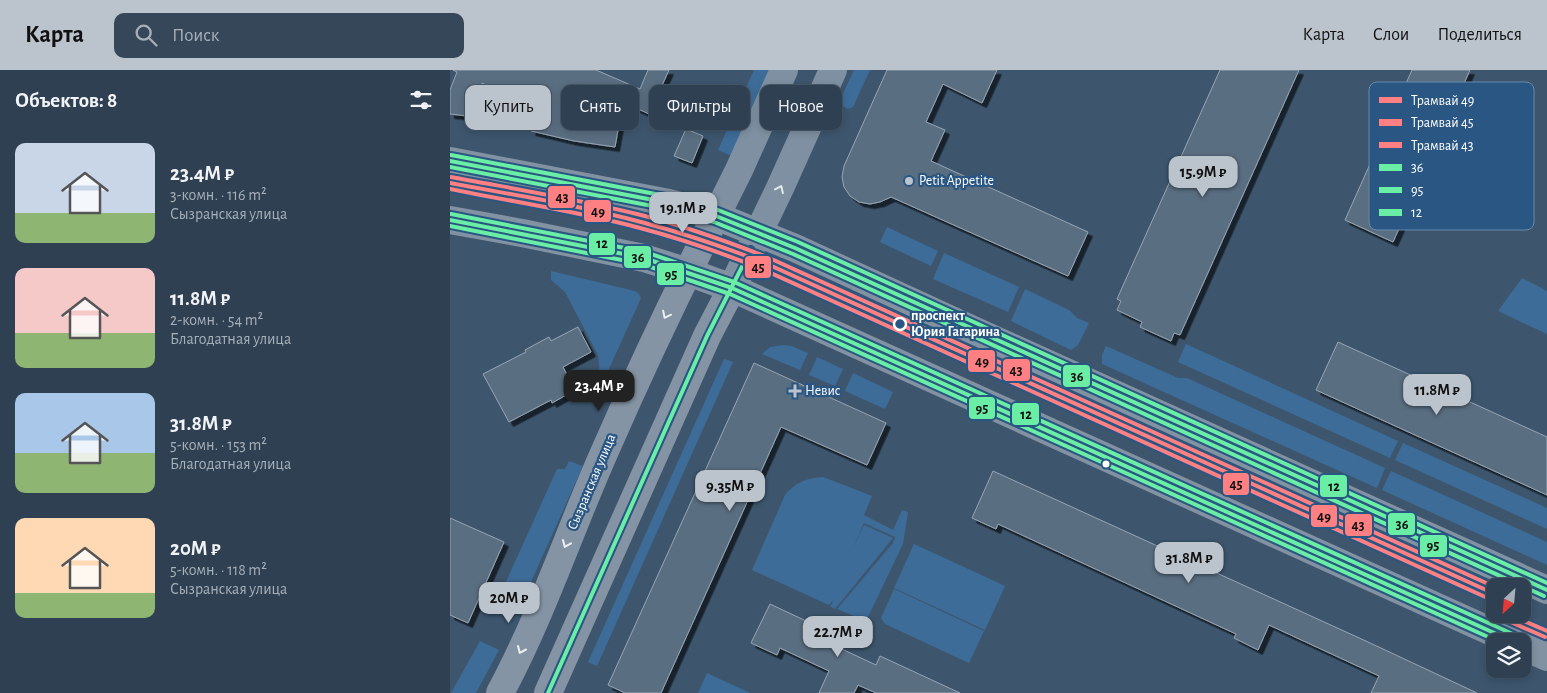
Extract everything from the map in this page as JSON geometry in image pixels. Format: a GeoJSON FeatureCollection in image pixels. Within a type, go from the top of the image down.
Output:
{"type":"FeatureCollection","features":[{"type":"Feature","properties":{"kind":"main road"},"geometry":{"type":"LineString","coordinates":[[716,216],[784,70]]}},
{"type":"Feature","properties":{"kind":"main road"},"geometry":{"type":"LineString","coordinates":[[732,288],[780,188],[833,70]]}},
{"type":"Feature","properties":{"kind":"main road"},"geometry":{"type":"LineString","coordinates":[[450,161],[669,204],[716,216],[795,248],[1547,590]]}},
{"type":"Feature","properties":{"kind":"main road"},"geometry":{"type":"LineString","coordinates":[[450,220],[644,258],[732,288],[1494,633]]}},
{"type":"Feature","properties":{"kind":"main road"},"geometry":{"type":"LineString","coordinates":[[1531,650],[1547,657]]}},
{"type":"Feature","properties":{"kind":"street"},"geometry":{"type":"LineString","coordinates":[[688,272],[716,216]]}},
{"type":"Feature","properties":{"kind":"street","name":"Сызранская улица"},"geometry":{"type":"LineString","coordinates":[[500,693],[520,653],[604,453],[660,328],[688,272]]}},
{"type":"Feature","properties":{"kind":"street"},"geometry":{"type":"LineString","coordinates":[[548,693],[707,336],[732,288]]}},
{"type":"Feature","properties":{"kind":"shaded area"},"geometry":{"type":"Polygon","coordinates":[[[754,70],[770,70],[763,85],[760,85],[760,93],[750,115],[750,85],[747,85],[754,70]]]}},
{"type":"Feature","properties":{"kind":"shaded area"},"geometry":{"type":"Polygon","coordinates":[[[854,70],[870,70],[853,107],[848,109],[842,106],[842,96],[854,70]]]}},
{"type":"Feature","properties":{"kind":"shaded area"},"geometry":{"type":"Polygon","coordinates":[[[727,130],[743,130],[732,156],[718,150],[727,130]]]}},
{"type":"Feature","properties":{"kind":"shaded area"},"geometry":{"type":"Polygon","coordinates":[[[887,227],[938,251],[931,266],[880,242],[887,227]]]}},
{"type":"Feature","properties":{"kind":"shaded area"},"geometry":{"type":"Polygon","coordinates":[[[944,253],[1019,287],[1008,312],[933,279],[944,253]]]}},
{"type":"Feature","properties":{"kind":"shaded area"},"geometry":{"type":"Polygon","coordinates":[[[551,271],[635,291],[641,298],[599,391],[598,355],[565,292],[551,280],[551,271]]]}},
{"type":"Feature","properties":{"kind":"shaded area"},"geometry":{"type":"Polygon","coordinates":[[[1522,278],[1547,291],[1547,334],[1498,311],[1522,278]]]}},
{"type":"Feature","properties":{"kind":"shaded area"},"geometry":{"type":"Polygon","coordinates":[[[1025,289],[1069,310],[1077,318],[1089,323],[1078,345],[1071,350],[1011,321],[1025,289]]]}},
{"type":"Feature","properties":{"kind":"shaded area"},"geometry":{"type":"Polygon","coordinates":[[[1186,344],[1398,441],[1390,458],[1178,362],[1186,344]]]}},
{"type":"Feature","properties":{"kind":"shaded area"},"geometry":{"type":"Polygon","coordinates":[[[783,345],[808,353],[800,370],[762,354],[770,347],[783,345]]]}},
{"type":"Feature","properties":{"kind":"shaded area"},"geometry":{"type":"Polygon","coordinates":[[[1106,346],[1178,378],[1187,378],[1385,468],[1377,488],[1102,364],[1102,355],[1106,346]]]}},
{"type":"Feature","properties":{"kind":"shaded area"},"geometry":{"type":"Polygon","coordinates":[[[817,357],[843,369],[835,386],[809,375],[817,357]]]}},
{"type":"Feature","properties":{"kind":"shaded area"},"geometry":{"type":"Polygon","coordinates":[[[724,359],[733,362],[597,666],[588,662],[724,359]]]}},
{"type":"Feature","properties":{"kind":"shaded area"},"geometry":{"type":"Polygon","coordinates":[[[853,373],[893,392],[885,409],[845,391],[853,373]]]}},
{"type":"Feature","properties":{"kind":"shaded area"},"geometry":{"type":"Polygon","coordinates":[[[1403,443],[1547,508],[1547,529],[1395,460],[1403,443]]]}},
{"type":"Feature","properties":{"kind":"shaded area"},"geometry":{"type":"Polygon","coordinates":[[[569,461],[583,466],[526,593],[505,584],[557,469],[565,469],[569,461]]]}},
{"type":"Feature","properties":{"kind":"shaded area"},"geometry":{"type":"Polygon","coordinates":[[[1391,471],[1547,542],[1547,565],[1382,490],[1391,471]]]}},
{"type":"Feature","properties":{"kind":"shaded area"},"geometry":{"type":"Polygon","coordinates":[[[823,477],[872,496],[864,515],[893,530],[902,510],[908,512],[903,544],[866,621],[837,609],[893,543],[895,537],[864,523],[852,550],[864,525],[893,538],[835,609],[830,606],[832,601],[829,605],[752,570],[785,495],[802,482],[812,478],[823,477]]]}},
{"type":"Feature","properties":{"kind":"shaded area"},"geometry":{"type":"Polygon","coordinates":[[[914,544],[1005,586],[985,630],[894,588],[914,544]]]}},
{"type":"Feature","properties":{"kind":"shaded area"},"geometry":{"type":"Polygon","coordinates":[[[894,589],[984,631],[969,663],[885,624],[881,618],[894,589]]]}},
{"type":"Feature","properties":{"kind":"shaded area"},"geometry":{"type":"Polygon","coordinates":[[[480,641],[499,650],[476,693],[451,693],[480,641]]]}},
{"type":"Feature","properties":{"kind":"shaded area"},"geometry":{"type":"Polygon","coordinates":[[[707,673],[750,693],[698,693],[707,673]]]}},
{"type":"Feature","properties":{"kind":"building"},"geometry":{"type":"Polygon","coordinates":[[[453,70],[596,70],[631,85],[561,85],[561,130],[618,130],[615,147],[574,141],[531,131],[551,130],[551,85],[487,85],[482,83],[481,85],[465,85],[465,116],[450,114],[450,90],[457,72],[453,70]]]}},
{"type":"Feature","properties":{"kind":"building"},"geometry":{"type":"Polygon","coordinates":[[[648,70],[669,70],[662,85],[649,85],[649,114],[639,109],[639,89],[648,70]]]}},
{"type":"Feature","properties":{"kind":"building"},"geometry":{"type":"Polygon","coordinates":[[[887,70],[997,70],[982,103],[943,84],[926,122],[945,130],[931,161],[1088,232],[1068,276],[891,197],[870,204],[859,202],[850,196],[844,187],[842,177],[844,166],[887,70]]]}},
{"type":"Feature","properties":{"kind":"building"},"geometry":{"type":"Polygon","coordinates":[[[1220,70],[1299,70],[1180,335],[1174,333],[1171,341],[1140,327],[1142,322],[1117,310],[1121,301],[1117,299],[1220,70]]]}},
{"type":"Feature","properties":{"kind":"building"},"geometry":{"type":"Polygon","coordinates":[[[1412,70],[1470,70],[1465,82],[1407,82],[1412,70]]]}},
{"type":"Feature","properties":{"kind":"building"},"geometry":{"type":"Polygon","coordinates":[[[686,130],[703,136],[692,163],[674,156],[686,130]]]}},
{"type":"Feature","properties":{"kind":"building"},"geometry":{"type":"Polygon","coordinates":[[[1369,166],[1369,230],[1398,230],[1393,242],[1345,220],[1369,166]]]}},
{"type":"Feature","properties":{"kind":"building"},"geometry":{"type":"Polygon","coordinates":[[[578,327],[591,352],[563,367],[575,390],[552,403],[551,400],[509,422],[483,374],[526,352],[525,350],[549,337],[551,341],[578,327]]]}},
{"type":"Feature","properties":{"kind":"building"},"geometry":{"type":"Polygon","coordinates":[[[1338,342],[1547,437],[1547,495],[1316,390],[1338,342]]]}},
{"type":"Feature","properties":{"kind":"building"},"geometry":{"type":"Polygon","coordinates":[[[754,363],[886,423],[867,465],[781,427],[661,693],[625,693],[608,685],[754,363]]]}},
{"type":"Feature","properties":{"kind":"building"},"geometry":{"type":"Polygon","coordinates":[[[993,471],[1477,693],[1371,693],[1379,676],[1269,625],[1258,650],[1234,638],[1236,634],[998,524],[996,529],[972,518],[993,471]]]}},
{"type":"Feature","properties":{"kind":"building"},"geometry":{"type":"Polygon","coordinates":[[[450,518],[504,542],[468,623],[450,615],[450,518]]]}},
{"type":"Feature","properties":{"kind":"building"},"geometry":{"type":"Polygon","coordinates":[[[770,604],[836,635],[831,644],[876,665],[880,656],[960,693],[876,693],[858,685],[854,693],[819,693],[829,671],[780,648],[777,655],[751,643],[770,604]]]}},
{"type":"Feature","properties":{"kind":"tram line","name":"43"},"geometry":{"type":"LineString","coordinates":[[451,177],[570,199],[641,215],[705,234],[767,257],[1486,583]]}},
{"type":"Feature","properties":{"kind":"tram line","name":"49"},"geometry":{"type":"LineString","coordinates":[[450,183],[594,210],[657,226],[765,263],[1486,590]]}},
{"type":"Feature","properties":{"kind":"tram line","name":"45"},"geometry":{"type":"LineString","coordinates":[[450,189],[616,222],[671,237],[732,257],[1486,597]]}},
{"type":"Feature","properties":{"kind":"tram line","name":"45"},"geometry":{"type":"LineString","coordinates":[[1513,623],[1545,637]]}},
{"type":"Feature","properties":{"kind":"tram line","name":"49"},"geometry":{"type":"LineString","coordinates":[[1529,623],[1547,631]]}},
{"type":"Feature","properties":{"kind":"transit line","name":"12"},"geometry":{"type":"LineString","coordinates":[[451,155],[671,197],[718,210],[798,242],[1547,583]]}},
{"type":"Feature","properties":{"kind":"transit line","name":"36"},"geometry":{"type":"LineString","coordinates":[[450,161],[669,203],[716,216],[795,248],[1547,590]]}},
{"type":"Feature","properties":{"kind":"transit line","name":"95"},"geometry":{"type":"LineString","coordinates":[[450,167],[668,209],[714,222],[793,254],[1544,596]]}},
{"type":"Feature","properties":{"kind":"transit line","name":"12"},"geometry":{"type":"LineString","coordinates":[[451,214],[645,252],[734,282],[1511,633]]}},
{"type":"Feature","properties":{"kind":"transit line","name":"36"},"geometry":{"type":"LineString","coordinates":[[450,220],[644,258],[732,288],[1494,633]]}},
{"type":"Feature","properties":{"kind":"transit line","name":"95"},"geometry":{"type":"LineString","coordinates":[[450,226],[642,264],[730,294],[1486,636]]}},
{"type":"Feature","properties":{"kind":"transit line","name":"36"},"geometry":{"type":"LineString","coordinates":[[548,693],[707,336],[751,249]]}},
{"type":"Feature","properties":{"kind":"place","name":"Petit Appetite"},"geometry":{"type":"Point","coordinates":[909,181]}},
{"type":"Feature","properties":{"kind":"place","name":"проспект Юрия Гагарина"},"geometry":{"type":"Point","coordinates":[900,324]}},
{"type":"Feature","properties":{"kind":"place","name":"Невис"},"geometry":{"type":"Point","coordinates":[795,391]}}]}
